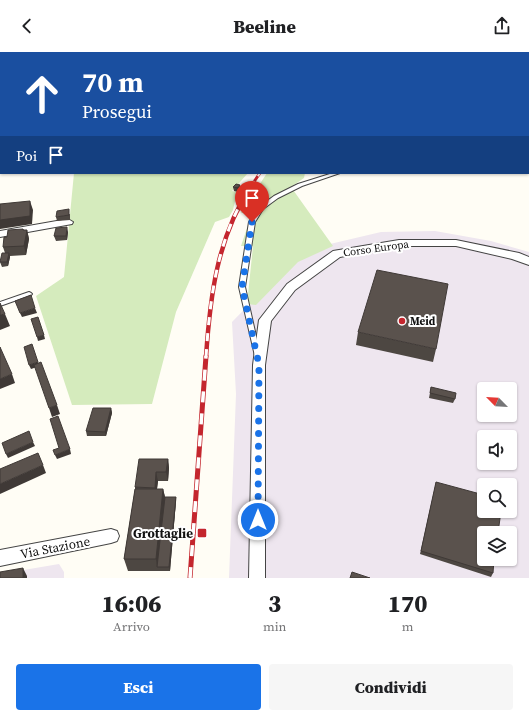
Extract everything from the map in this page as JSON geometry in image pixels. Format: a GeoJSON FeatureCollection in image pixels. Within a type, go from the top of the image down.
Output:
{"type":"FeatureCollection","features":[{"type":"Feature","properties":{"kind":"street"},"geometry":{"type":"LineString","coordinates":[[0,234],[68,222]]}},
{"type":"Feature","properties":{"kind":"street","name":"Corso Europa"},"geometry":{"type":"LineString","coordinates":[[257,578],[259,365],[265,320],[291,287],[337,254],[399,243],[456,244],[515,256],[529,261]]}},
{"type":"Feature","properties":{"kind":"street","name":"Via Stazione"},"geometry":{"type":"LineString","coordinates":[[0,558],[111,536]]}},
{"type":"Feature","properties":{"kind":"lane"},"geometry":{"type":"LineString","coordinates":[[259,365],[242,287],[252,222],[261,208],[276,196],[300,185],[335,174]]}},
{"type":"Feature","properties":{"kind":"lane"},"geometry":{"type":"LineString","coordinates":[[0,304],[29,294]]}},
{"type":"Feature","properties":{"kind":"shaded area"},"geometry":{"type":"Polygon","coordinates":[[[435,231],[491,241],[529,252],[529,578],[229,578],[236,394],[232,322],[287,266],[330,244],[381,232],[435,231]]]}},
{"type":"Feature","properties":{"kind":"shaded area"},"geometry":{"type":"Polygon","coordinates":[[[59,564],[64,572],[64,578],[0,578],[0,574],[59,564]]]}},
{"type":"Feature","properties":{"kind":"green space"},"geometry":{"type":"Polygon","coordinates":[[[74,174],[247,174],[232,191],[237,192],[233,210],[229,217],[215,222],[176,312],[152,404],[72,405],[36,296],[64,277],[74,174]]]}},
{"type":"Feature","properties":{"kind":"green space"},"geometry":{"type":"Polygon","coordinates":[[[266,174],[305,174],[304,178],[291,187],[333,246],[298,262],[256,305],[247,304],[253,246],[241,246],[252,213],[241,213],[266,174]]]}},
{"type":"Feature","properties":{"kind":"building"},"geometry":{"type":"Polygon","coordinates":[[[236,184],[240,185],[238,188],[233,187],[236,184]]]}},
{"type":"Feature","properties":{"kind":"building"},"geometry":{"type":"Polygon","coordinates":[[[30,201],[30,216],[0,220],[0,204],[30,201]]]}},
{"type":"Feature","properties":{"kind":"building"},"geometry":{"type":"Polygon","coordinates":[[[69,209],[69,215],[56,217],[57,211],[69,209]]]}},
{"type":"Feature","properties":{"kind":"building"},"geometry":{"type":"Polygon","coordinates":[[[67,227],[66,236],[54,236],[56,228],[67,227]]]}},
{"type":"Feature","properties":{"kind":"building"},"geometry":{"type":"Polygon","coordinates":[[[8,230],[27,230],[24,246],[3,247],[4,237],[7,237],[8,230]]]}},
{"type":"Feature","properties":{"kind":"building"},"geometry":{"type":"Polygon","coordinates":[[[2,253],[9,253],[7,262],[0,262],[2,253]]]}},
{"type":"Feature","properties":{"kind":"building","name":"Meid"},"geometry":{"type":"Polygon","coordinates":[[[377,270],[448,284],[436,349],[358,332],[377,270]]]}},
{"type":"Feature","properties":{"kind":"building"},"geometry":{"type":"Polygon","coordinates":[[[31,295],[35,308],[20,313],[15,301],[31,295]]]}},
{"type":"Feature","properties":{"kind":"building"},"geometry":{"type":"Polygon","coordinates":[[[0,303],[5,314],[0,315],[0,303]]]}},
{"type":"Feature","properties":{"kind":"building"},"geometry":{"type":"Polygon","coordinates":[[[38,317],[44,335],[37,337],[31,319],[38,317]]]}},
{"type":"Feature","properties":{"kind":"building"},"geometry":{"type":"Polygon","coordinates":[[[32,344],[38,362],[29,365],[24,347],[32,344]]]}},
{"type":"Feature","properties":{"kind":"building"},"geometry":{"type":"Polygon","coordinates":[[[0,347],[12,374],[0,379],[0,347]]]}},
{"type":"Feature","properties":{"kind":"building"},"geometry":{"type":"Polygon","coordinates":[[[41,362],[57,405],[49,408],[34,365],[41,362]]]}},
{"type":"Feature","properties":{"kind":"building"},"geometry":{"type":"Polygon","coordinates":[[[431,387],[456,393],[455,399],[430,393],[431,387]]]}},
{"type":"Feature","properties":{"kind":"building"},"geometry":{"type":"Polygon","coordinates":[[[93,408],[111,408],[105,432],[86,431],[93,408]]]}},
{"type":"Feature","properties":{"kind":"building"},"geometry":{"type":"Polygon","coordinates":[[[58,416],[70,449],[55,455],[53,450],[59,448],[50,419],[58,416]]]}},
{"type":"Feature","properties":{"kind":"building"},"geometry":{"type":"Polygon","coordinates":[[[29,431],[33,442],[6,454],[2,443],[29,431]]]}},
{"type":"Feature","properties":{"kind":"building"},"geometry":{"type":"Polygon","coordinates":[[[38,453],[43,465],[0,484],[0,469],[38,453]]]}},
{"type":"Feature","properties":{"kind":"building"},"geometry":{"type":"Polygon","coordinates":[[[139,459],[168,459],[166,472],[156,472],[155,488],[135,487],[139,459]]]}},
{"type":"Feature","properties":{"kind":"building"},"geometry":{"type":"Polygon","coordinates":[[[436,482],[477,493],[477,518],[500,518],[499,526],[477,526],[477,566],[494,566],[493,573],[421,551],[436,482]]]}},
{"type":"Feature","properties":{"kind":"building","name":"Grottaglie"},"geometry":{"type":"Polygon","coordinates":[[[135,489],[163,489],[156,559],[124,559],[135,489]]]}},
{"type":"Feature","properties":{"kind":"building"},"geometry":{"type":"Polygon","coordinates":[[[165,497],[176,497],[169,567],[157,567],[165,497]]]}},
{"type":"Feature","properties":{"kind":"building"},"geometry":{"type":"Polygon","coordinates":[[[23,568],[23,578],[0,578],[0,572],[23,568]]]}},
{"type":"Feature","properties":{"kind":"building"},"geometry":{"type":"Polygon","coordinates":[[[352,572],[370,578],[350,578],[352,572]]]}},
{"type":"Feature","properties":{"kind":"railway"},"geometry":{"type":"LineString","coordinates":[[251,186],[259,174]]}},
{"type":"Feature","properties":{"kind":"railway"},"geometry":{"type":"LineString","coordinates":[[206,357],[210,312],[217,268],[231,225],[240,205],[252,185]]}},
{"type":"Feature","properties":{"kind":"railway"},"geometry":{"type":"LineString","coordinates":[[190,578],[206,356]]}},
{"type":"Feature","properties":{"kind":"place","name":"Meid"},"geometry":{"type":"Point","coordinates":[402,321]}},
{"type":"Feature","properties":{"kind":"place","name":"Grottaglie"},"geometry":{"type":"Point","coordinates":[202,533]}},
{"type":"Feature","properties":{"kind":"route"},"geometry":{"type":"LineString","coordinates":[[252,222],[242,287],[250,318],[259,365],[258,520]]}}]}
